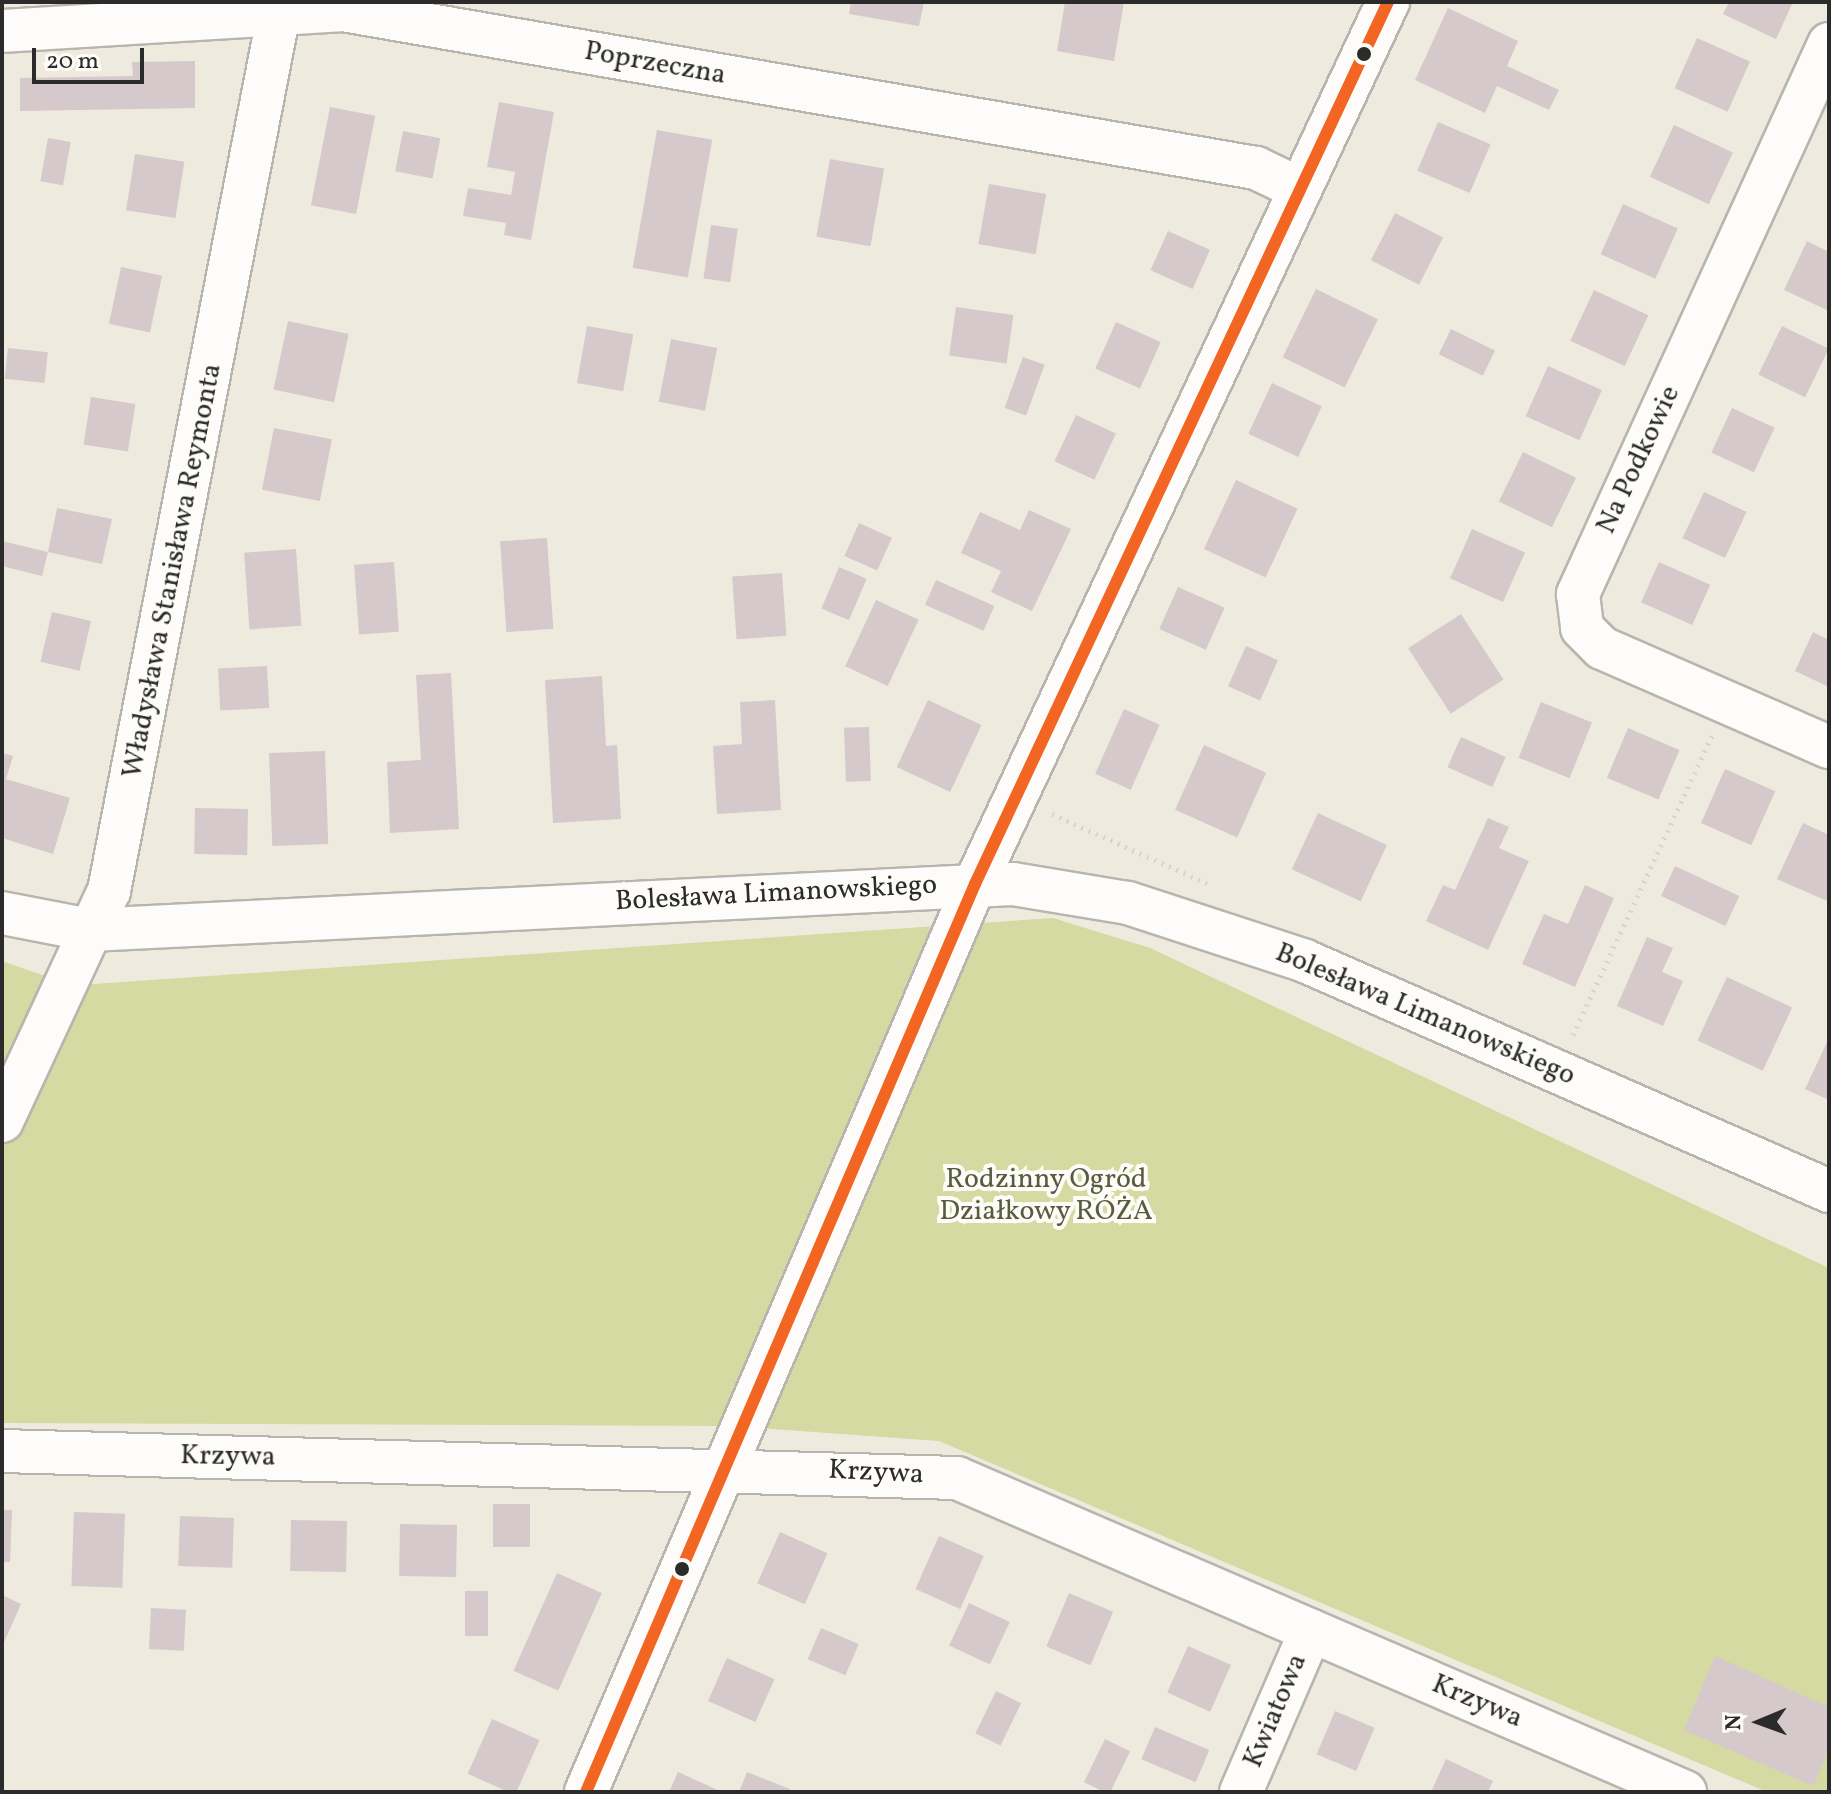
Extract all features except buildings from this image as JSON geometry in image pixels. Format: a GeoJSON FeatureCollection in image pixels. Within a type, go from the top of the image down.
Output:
{"type":"FeatureCollection","features":[{"type":"Feature","properties":{"kind":"street"},"geometry":{"type":"LineString","coordinates":[[586,1792],[975,884],[1388,2]]}},
{"type":"Feature","properties":{"kind":"street","name":"Poprzeczna"},"geometry":{"type":"LineString","coordinates":[[2,31],[281,5],[343,10],[1256,168],[1300,189]]}},
{"type":"Feature","properties":{"kind":"street","name":"Władysława Stanisława Reymonta"},"geometry":{"type":"LineString","coordinates":[[2,1121],[109,891],[281,5]]}},
{"type":"Feature","properties":{"kind":"street","name":"Na Podkowie"},"geometry":{"type":"LineString","coordinates":[[1829,44],[1578,594],[1582,628],[1602,648],[1829,747]]}},
{"type":"Feature","properties":{"kind":"street","name":"Bolesława Limanowskiego"},"geometry":{"type":"LineString","coordinates":[[2,913],[90,930],[975,884],[1128,903],[1218,929],[1829,1191]]}},
{"type":"Feature","properties":{"kind":"street","name":"Krzywa"},"geometry":{"type":"LineString","coordinates":[[2,1451],[957,1478],[1685,1792]]}},
{"type":"Feature","properties":{"kind":"street","name":"Kwiatowa"},"geometry":{"type":"LineString","coordinates":[[1241,1792],[1311,1630]]}},
{"type":"Feature","properties":{"kind":"path"},"geometry":{"type":"LineString","coordinates":[[1566,1050],[1717,724]]}},
{"type":"Feature","properties":{"kind":"path"},"geometry":{"type":"LineString","coordinates":[[1036,807],[1219,889]]}},
{"type":"Feature","properties":{"kind":"green space","name":"Rodzinny Ogród Działkowy RÓŻA"},"geometry":{"type":"Polygon","coordinates":[[[1053,918],[1150,948],[1829,1268],[1829,1792],[1767,1792],[939,1441],[729,1426],[2,1423],[2,961],[65,983],[94,984],[1053,918]]]}},
{"type":"Feature","properties":{"kind":"transit line"},"geometry":{"type":"LineString","coordinates":[[586,1792],[975,884],[1388,2]]}}]}
